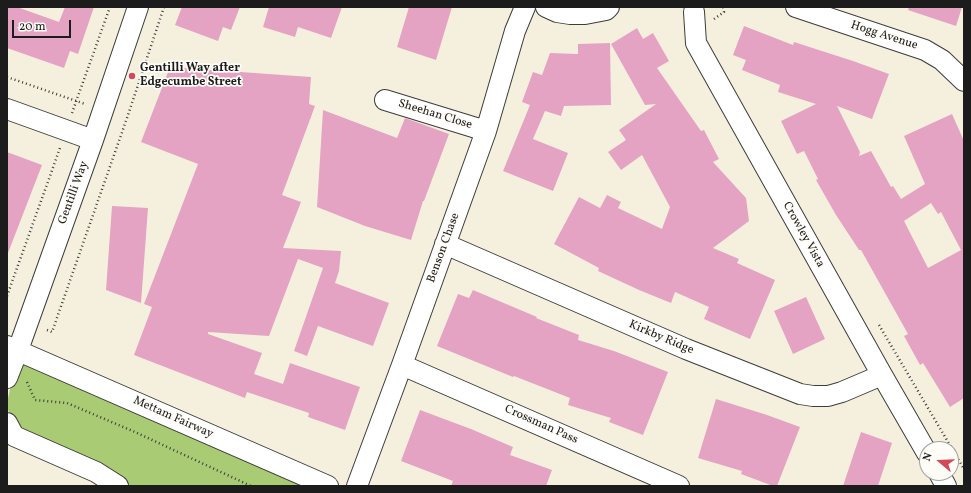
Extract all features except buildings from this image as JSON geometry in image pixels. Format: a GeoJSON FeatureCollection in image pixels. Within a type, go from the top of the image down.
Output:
{"type":"FeatureCollection","features":[{"type":"Feature","properties":{"kind":"street","name":"Gentilli Way"},"geometry":{"type":"LineString","coordinates":[[16,379],[13,348],[28,322],[93,140],[138,7]]}},
{"type":"Feature","properties":{"kind":"street","name":"Benson Chase"},"geometry":{"type":"LineString","coordinates":[[357,486],[486,131],[515,31],[525,7]]}},
{"type":"Feature","properties":{"kind":"street"},"geometry":{"type":"LineString","coordinates":[[546,7],[557,12],[570,14],[606,10],[609,7]]}},
{"type":"Feature","properties":{"kind":"street","name":"Hogg Avenue"},"geometry":{"type":"LineString","coordinates":[[796,7],[925,50],[942,60],[964,81]]}},
{"type":"Feature","properties":{"kind":"street","name":"Crowley Vista"},"geometry":{"type":"LineString","coordinates":[[692,9],[696,43],[920,441]]}},
{"type":"Feature","properties":{"kind":"street","name":"Sheehan Close"},"geometry":{"type":"LineString","coordinates":[[385,100],[486,131]]}},
{"type":"Feature","properties":{"kind":"street"},"geometry":{"type":"LineString","coordinates":[[7,109],[93,140]]}},
{"type":"Feature","properties":{"kind":"street","name":"Kirkby Ridge"},"geometry":{"type":"LineString","coordinates":[[445,244],[686,350],[800,394],[828,396],[842,392],[882,375]]}},
{"type":"Feature","properties":{"kind":"street","name":"Mettam Fairway"},"geometry":{"type":"LineString","coordinates":[[13,348],[328,486]]}},
{"type":"Feature","properties":{"kind":"street","name":"Crossman Pass"},"geometry":{"type":"LineString","coordinates":[[402,365],[679,486]]}},
{"type":"Feature","properties":{"kind":"street"},"geometry":{"type":"LineString","coordinates":[[7,423],[14,436],[96,472],[118,486]]}},
{"type":"Feature","properties":{"kind":"path"},"geometry":{"type":"LineString","coordinates":[[7,296],[110,7]]}},
{"type":"Feature","properties":{"kind":"path"},"geometry":{"type":"LineString","coordinates":[[28,322],[52,332],[164,7]]}},
{"type":"Feature","properties":{"kind":"path"},"geometry":{"type":"LineString","coordinates":[[7,77],[127,118]]}},
{"type":"Feature","properties":{"kind":"path"},"geometry":{"type":"LineString","coordinates":[[16,379],[35,400],[68,403],[136,432],[251,486]]}},
{"type":"Feature","properties":{"kind":"green space"},"geometry":{"type":"Polygon","coordinates":[[[22,358],[314,486],[131,486],[100,467],[18,430],[7,408],[7,403],[12,380],[22,358]]]}},
{"type":"Feature","properties":{"kind":"place","name":"Gentilli Way after Edgecumbe Street"},"geometry":{"type":"Point","coordinates":[132,76]}}]}
